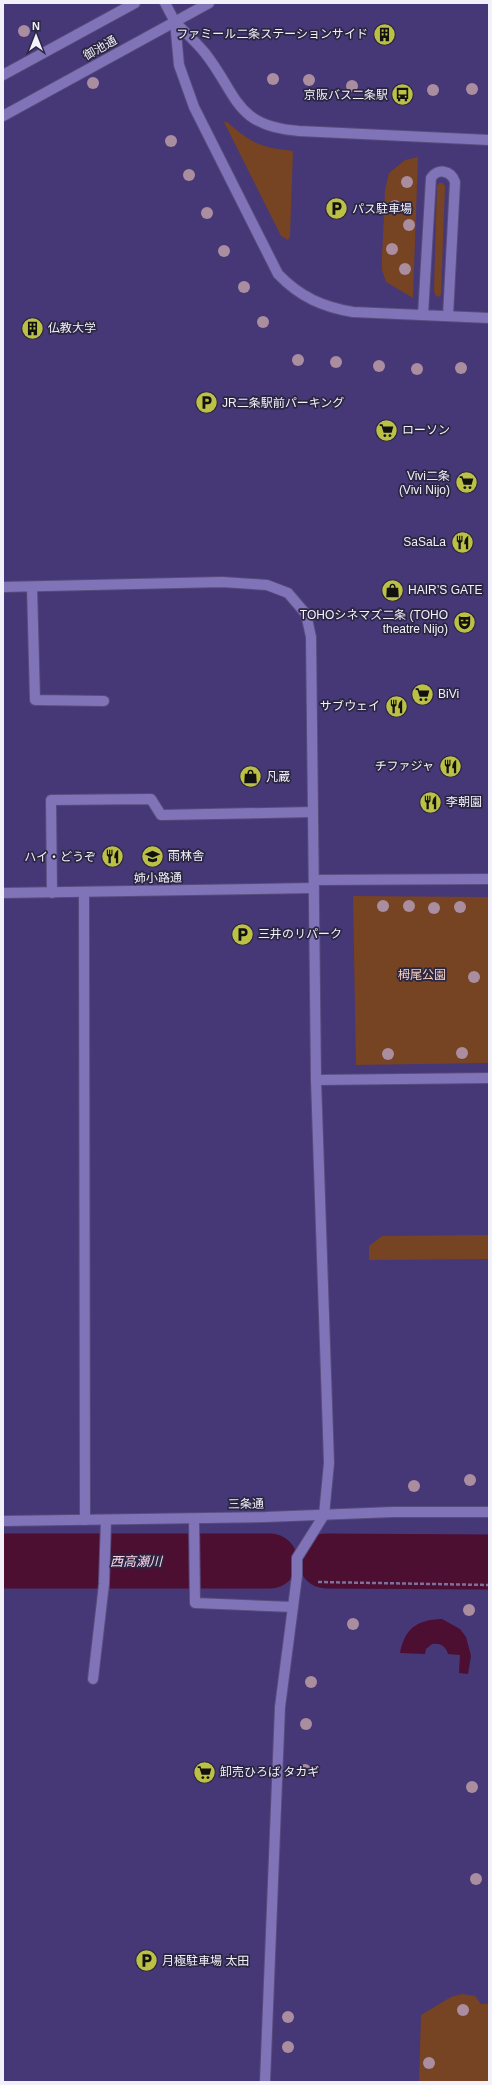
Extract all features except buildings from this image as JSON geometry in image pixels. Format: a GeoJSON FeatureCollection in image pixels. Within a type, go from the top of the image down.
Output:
{"type":"FeatureCollection","features":[{"type":"Feature","properties":{"kind":"street","name":"御池通"},"geometry":{"type":"LineString","coordinates":[[3,75],[135,3]]}},
{"type":"Feature","properties":{"kind":"street"},"geometry":{"type":"LineString","coordinates":[[165,3],[175,22],[205,54],[236,102],[248,115],[272,127],[299,131],[489,140]]}},
{"type":"Feature","properties":{"kind":"street","name":"御池通"},"geometry":{"type":"LineString","coordinates":[[3,116],[209,3]]}},
{"type":"Feature","properties":{"kind":"street"},"geometry":{"type":"LineString","coordinates":[[175,22],[179,65],[194,107],[278,274],[303,296],[334,309],[353,312],[489,318]]}},
{"type":"Feature","properties":{"kind":"street"},"geometry":{"type":"LineString","coordinates":[[423,315],[430,178],[438,172],[447,172],[453,177],[455,182],[448,316]]}},
{"type":"Feature","properties":{"kind":"street"},"geometry":{"type":"LineString","coordinates":[[3,587],[222,582],[267,585],[288,593],[306,614],[311,637],[316,1080],[329,1463],[324,1515],[297,1558],[297,1576],[280,1707],[265,2082]]}},
{"type":"Feature","properties":{"kind":"street"},"geometry":{"type":"LineString","coordinates":[[32,587],[35,700],[104,701]]}},
{"type":"Feature","properties":{"kind":"street"},"geometry":{"type":"LineString","coordinates":[[52,893],[51,800],[151,799],[160,815],[313,812]]}},
{"type":"Feature","properties":{"kind":"street","name":"姉小路通"},"geometry":{"type":"LineString","coordinates":[[3,893],[52,893],[489,879]]}},
{"type":"Feature","properties":{"kind":"street"},"geometry":{"type":"LineString","coordinates":[[84,892],[86,1520]]}},
{"type":"Feature","properties":{"kind":"street"},"geometry":{"type":"LineString","coordinates":[[316,1080],[489,1078]]}},
{"type":"Feature","properties":{"kind":"street","name":"三条通"},"geometry":{"type":"LineString","coordinates":[[3,1522],[194,1519],[393,1512],[489,1512]]}},
{"type":"Feature","properties":{"kind":"street"},"geometry":{"type":"LineString","coordinates":[[194,1519],[195,1603],[293,1607]]}},
{"type":"Feature","properties":{"kind":"street"},"geometry":{"type":"LineString","coordinates":[[93,1679],[104,1584],[106,1520]]}},
{"type":"Feature","properties":{"kind":"path"},"geometry":{"type":"LineString","coordinates":[[317,1574],[317,1582],[489,1585]]}},
{"type":"Feature","properties":{"kind":"green space"},"geometry":{"type":"Polygon","coordinates":[[[224,122],[227,122],[250,140],[264,146],[293,151],[290,236],[288,240],[281,236],[224,122]]]}},
{"type":"Feature","properties":{"kind":"green space"},"geometry":{"type":"Polygon","coordinates":[[[418,157],[413,298],[386,282],[382,270],[382,257],[385,190],[389,173],[405,160],[418,157]]]}},
{"type":"Feature","properties":{"kind":"green space"},"geometry":{"type":"Polygon","coordinates":[[[439,183],[443,183],[445,186],[441,294],[439,297],[435,295],[434,290],[437,186],[439,183]]]}},
{"type":"Feature","properties":{"kind":"green space","name":"栂尾公園"},"geometry":{"type":"Polygon","coordinates":[[[353,896],[489,897],[489,1063],[356,1065],[353,896]]]}},
{"type":"Feature","properties":{"kind":"green space"},"geometry":{"type":"Polygon","coordinates":[[[489,1235],[489,1259],[369,1260],[369,1246],[382,1236],[489,1235]]]}},
{"type":"Feature","properties":{"kind":"green space"},"geometry":{"type":"Polygon","coordinates":[[[462,1994],[475,1996],[481,2004],[489,2004],[489,2082],[419,2082],[421,2015],[451,1997],[462,1994]]]}},
{"type":"Feature","properties":{"kind":"shaded area"},"geometry":{"type":"Polygon","coordinates":[[[442,1619],[460,1629],[466,1637],[471,1656],[468,1674],[459,1673],[460,1655],[448,1654],[444,1647],[438,1644],[432,1644],[426,1649],[425,1654],[400,1653],[405,1637],[414,1627],[426,1621],[442,1619]]]}},
{"type":"Feature","properties":{"kind":"waterway","name":"西高瀬川"},"geometry":{"type":"LineString","coordinates":[[3,1561],[270,1561]]}},
{"type":"Feature","properties":{"kind":"waterway","name":"西高瀬川"},"geometry":{"type":"LineString","coordinates":[[326,1561],[489,1562]]}},
{"type":"Feature","properties":{"kind":"place","name":"ファミール二条ステーションサイド"},"geometry":{"type":"Point","coordinates":[384,34]}},
{"type":"Feature","properties":{"kind":"place","name":"京阪バス二条駅"},"geometry":{"type":"Point","coordinates":[403,95]}},
{"type":"Feature","properties":{"kind":"place","name":"パス駐車場"},"geometry":{"type":"Point","coordinates":[337,209]}},
{"type":"Feature","properties":{"kind":"place","name":"仏教大学"},"geometry":{"type":"Point","coordinates":[33,328]}},
{"type":"Feature","properties":{"kind":"place","name":"JR二条駅前パーキング"},"geometry":{"type":"Point","coordinates":[206,403]}},
{"type":"Feature","properties":{"kind":"place","name":"ローソン"},"geometry":{"type":"Point","coordinates":[387,430]}},
{"type":"Feature","properties":{"kind":"place","name":"Vivi二条 (Vivi Nijo)"},"geometry":{"type":"Point","coordinates":[466,483]}},
{"type":"Feature","properties":{"kind":"place","name":"SaSaLa"},"geometry":{"type":"Point","coordinates":[462,542]}},
{"type":"Feature","properties":{"kind":"place","name":"HAIR’S GATE"},"geometry":{"type":"Point","coordinates":[393,590]}},
{"type":"Feature","properties":{"kind":"place","name":"TOHOシネマズ二条 (TOHO theatre Nijo)"},"geometry":{"type":"Point","coordinates":[464,622]}},
{"type":"Feature","properties":{"kind":"place","name":"BiVi"},"geometry":{"type":"Point","coordinates":[423,694]}},
{"type":"Feature","properties":{"kind":"place","name":"サブウェイ"},"geometry":{"type":"Point","coordinates":[396,706]}},
{"type":"Feature","properties":{"kind":"place","name":"チファジャ"},"geometry":{"type":"Point","coordinates":[450,766]}},
{"type":"Feature","properties":{"kind":"place","name":"凡蔵"},"geometry":{"type":"Point","coordinates":[250,777]}},
{"type":"Feature","properties":{"kind":"place","name":"李朝園"},"geometry":{"type":"Point","coordinates":[430,802]}},
{"type":"Feature","properties":{"kind":"place","name":"雨林舎"},"geometry":{"type":"Point","coordinates":[153,856]}},
{"type":"Feature","properties":{"kind":"place","name":"ハイ・どうぞ"},"geometry":{"type":"Point","coordinates":[112,857]}},
{"type":"Feature","properties":{"kind":"place","name":"三井のリパーク"},"geometry":{"type":"Point","coordinates":[243,934]}},
{"type":"Feature","properties":{"kind":"place","name":"卸売ひろば タカギ"},"geometry":{"type":"Point","coordinates":[205,1772]}},
{"type":"Feature","properties":{"kind":"place","name":"月極駐車場 太田"},"geometry":{"type":"Point","coordinates":[147,1961]}}]}
